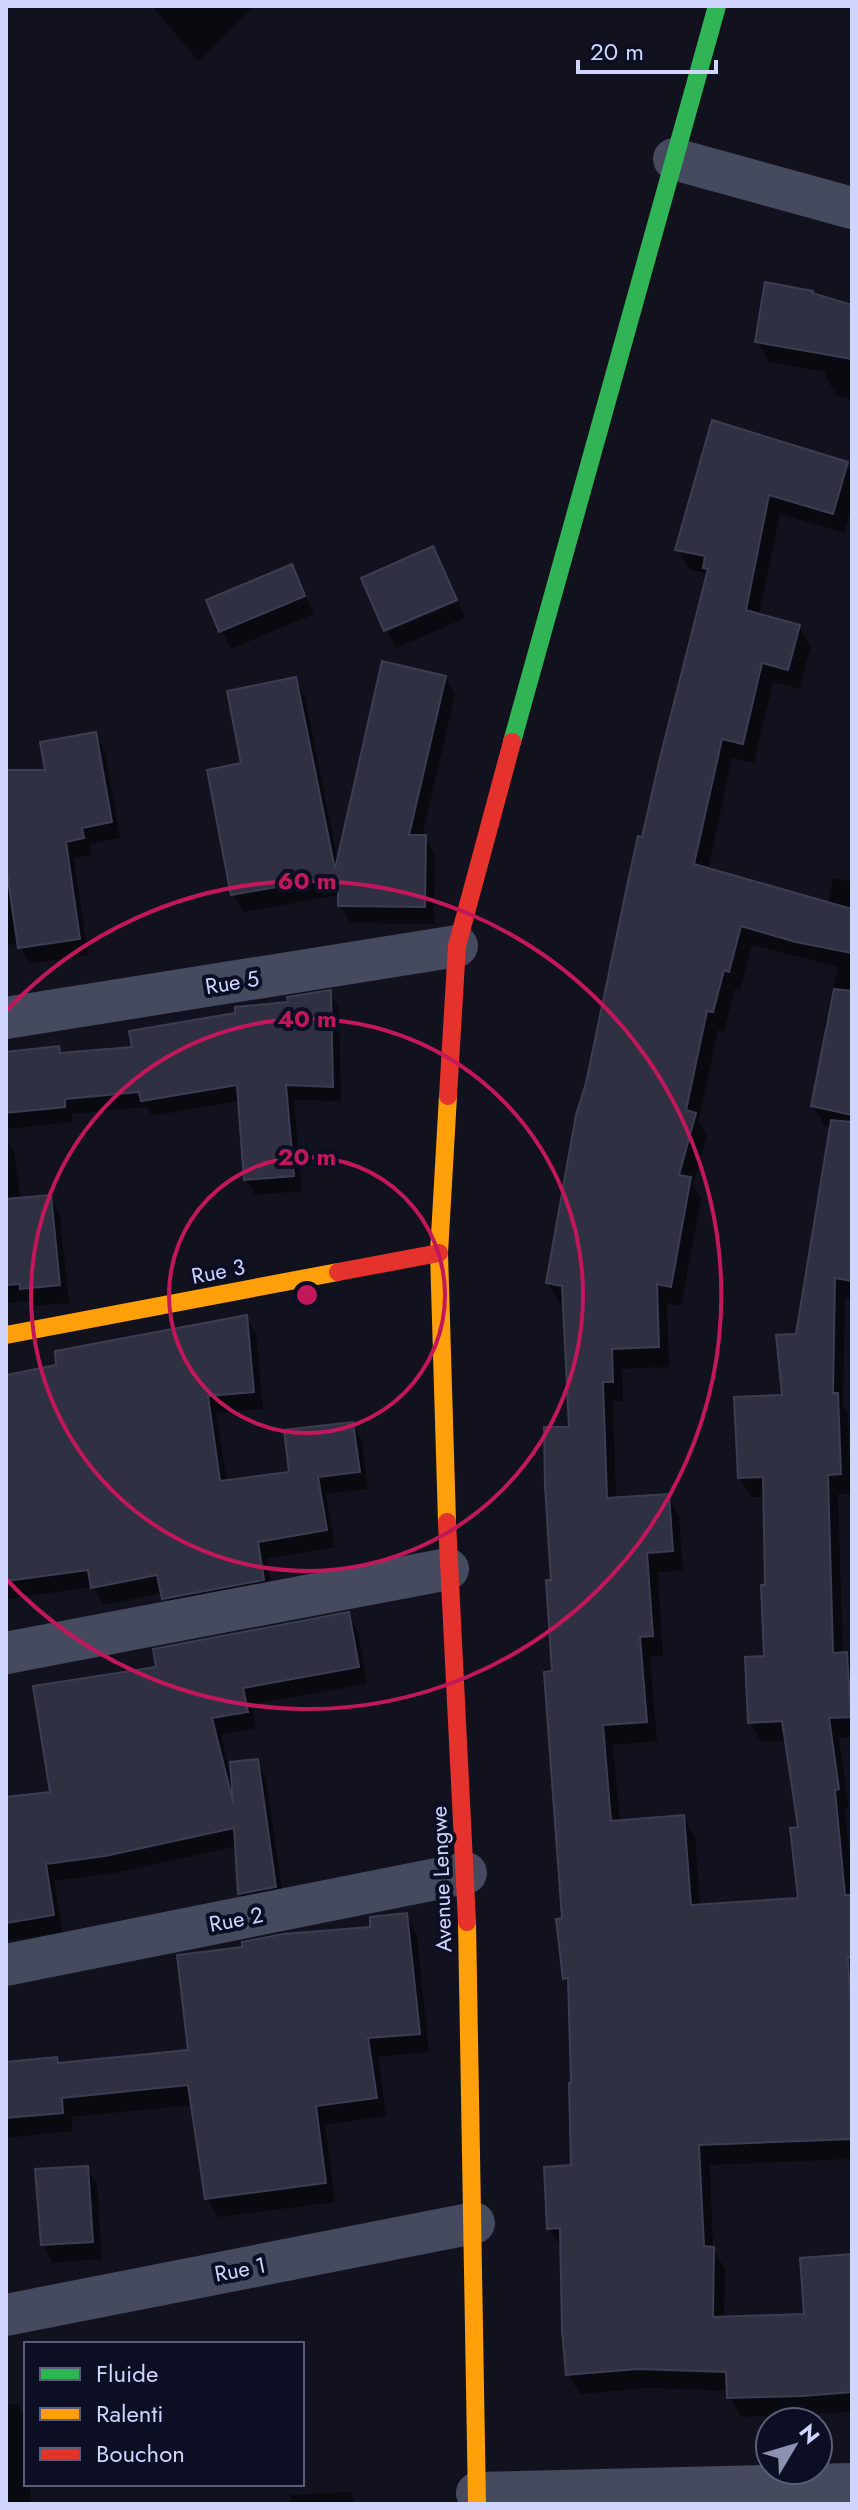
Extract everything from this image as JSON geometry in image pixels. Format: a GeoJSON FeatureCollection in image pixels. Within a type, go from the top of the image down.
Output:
{"type":"FeatureCollection","features":[{"type":"Feature","properties":{"kind":"street","name":"Avenue Lengwe"},"geometry":{"type":"LineString","coordinates":[[477,2499],[466,1873],[448,1569],[439,1253],[457,946],[560,564],[717,6]]}},
{"type":"Feature","properties":{"kind":"street"},"geometry":{"type":"LineString","coordinates":[[674,159],[852,208]]}},
{"type":"Feature","properties":{"kind":"street","name":"Rue 5"},"geometry":{"type":"LineString","coordinates":[[6,1018],[457,946]]}},
{"type":"Feature","properties":{"kind":"street","name":"Rue 3"},"geometry":{"type":"LineString","coordinates":[[6,1335],[439,1253]]}},
{"type":"Feature","properties":{"kind":"street"},"geometry":{"type":"LineString","coordinates":[[6,1653],[448,1569]]}},
{"type":"Feature","properties":{"kind":"street","name":"Rue 2"},"geometry":{"type":"LineString","coordinates":[[6,1965],[466,1873]]}},
{"type":"Feature","properties":{"kind":"street","name":"Rue 1"},"geometry":{"type":"LineString","coordinates":[[6,2315],[474,2223]]}},
{"type":"Feature","properties":{"kind":"street"},"geometry":{"type":"LineString","coordinates":[[477,2499],[852,2484]]}},
{"type":"Feature","properties":{"kind":"building"},"geometry":{"type":"Polygon","coordinates":[[[765,282],[813,291],[852,305],[852,359],[755,342],[765,282]]]}},
{"type":"Feature","properties":{"kind":"building"},"geometry":{"type":"Polygon","coordinates":[[[712,420],[848,462],[833,514],[769,495],[746,610],[800,625],[788,670],[762,663],[743,744],[722,739],[694,864],[852,909],[852,953],[796,942],[741,926],[729,972],[724,970],[713,1012],[707,1011],[686,1110],[696,1113],[679,1175],[691,1177],[671,1287],[657,1284],[659,1347],[612,1349],[613,1382],[603,1382],[607,1498],[669,1494],[673,1551],[647,1553],[653,1636],[640,1637],[647,1722],[603,1725],[611,1821],[684,1815],[691,1905],[798,1898],[790,1828],[798,1827],[782,1721],[748,1723],[745,1657],[764,1656],[761,1585],[765,1585],[763,1477],[738,1478],[734,1397],[782,1395],[776,1335],[796,1334],[831,1120],[852,1122],[852,1281],[835,1278],[833,1393],[838,1393],[841,1474],[828,1475],[833,1653],[847,1652],[851,1717],[829,1718],[839,1789],[835,1790],[845,1895],[852,1895],[852,1957],[848,1957],[852,2139],[699,2145],[704,2246],[714,2247],[713,2317],[804,2314],[800,2258],[852,2254],[852,2392],[727,2398],[726,2372],[638,2369],[566,2375],[560,2228],[547,2229],[544,2167],[571,2165],[568,1978],[563,1979],[556,1919],[562,1918],[544,1672],[552,1671],[546,1580],[551,1580],[544,1427],[569,1427],[562,1286],[546,1283],[576,1115],[586,1083],[638,836],[642,837],[708,569],[703,568],[705,556],[675,550],[712,420]]]}},
{"type":"Feature","properties":{"kind":"building"},"geometry":{"type":"Polygon","coordinates":[[[433,546],[457,600],[384,631],[361,578],[433,546]]]}},
{"type":"Feature","properties":{"kind":"building"},"geometry":{"type":"Polygon","coordinates":[[[292,564],[305,596],[219,632],[206,600],[292,564]]]}},
{"type":"Feature","properties":{"kind":"building"},"geometry":{"type":"Polygon","coordinates":[[[382,661],[446,676],[409,835],[426,835],[425,907],[338,906],[338,876],[231,895],[207,770],[241,763],[227,691],[296,677],[335,869],[382,661]]]}},
{"type":"Feature","properties":{"kind":"building"},"geometry":{"type":"Polygon","coordinates":[[[96,732],[112,822],[82,828],[84,838],[66,842],[80,939],[18,948],[7,872],[6,770],[45,770],[40,742],[96,732]]]}},
{"type":"Feature","properties":{"kind":"building"},"geometry":{"type":"Polygon","coordinates":[[[834,989],[852,991],[852,1115],[811,1106],[834,989]]]}},
{"type":"Feature","properties":{"kind":"building"},"geometry":{"type":"Polygon","coordinates":[[[331,990],[333,1087],[286,1085],[294,1176],[244,1180],[237,1085],[141,1101],[139,1092],[65,1099],[65,1107],[6,1113],[6,1052],[59,1046],[60,1053],[132,1047],[129,1031],[235,1013],[235,1007],[288,1002],[287,997],[331,990]]]}},
{"type":"Feature","properties":{"kind":"building"},"geometry":{"type":"Polygon","coordinates":[[[51,1195],[60,1285],[20,1289],[20,1284],[6,1285],[6,1199],[51,1195]]]}},
{"type":"Feature","properties":{"kind":"building"},"geometry":{"type":"Polygon","coordinates":[[[247,1315],[254,1392],[208,1396],[220,1481],[289,1472],[284,1430],[353,1422],[360,1472],[318,1477],[327,1530],[258,1542],[264,1580],[162,1599],[157,1575],[91,1588],[88,1570],[6,1581],[6,1375],[56,1365],[55,1351],[247,1315]]]}},
{"type":"Feature","properties":{"kind":"building"},"geometry":{"type":"Polygon","coordinates":[[[349,1612],[359,1667],[243,1688],[248,1712],[212,1718],[233,1802],[230,1762],[258,1759],[276,1887],[238,1894],[234,1828],[105,1856],[46,1864],[54,1915],[6,1923],[6,1797],[50,1792],[33,1686],[156,1667],[153,1649],[349,1612]]]}},
{"type":"Feature","properties":{"kind":"building"},"geometry":{"type":"Polygon","coordinates":[[[407,1913],[420,2034],[368,2038],[377,2098],[316,2106],[326,2183],[205,2199],[188,2085],[62,2098],[63,2113],[6,2118],[6,2062],[57,2057],[58,2063],[188,2050],[177,1955],[242,1947],[242,1942],[283,1934],[370,1927],[370,1917],[407,1913]]]}},
{"type":"Feature","properties":{"kind":"building"},"geometry":{"type":"Polygon","coordinates":[[[88,2166],[93,2242],[41,2245],[35,2169],[88,2166]]]}},
{"type":"Feature","properties":{"kind":"traffic: fast"},"geometry":{"type":"LineString","coordinates":[[512,742],[717,6]]}},
{"type":"Feature","properties":{"kind":"traffic: slow"},"geometry":{"type":"LineString","coordinates":[[447,1522],[439,1253],[448,1096]]}},
{"type":"Feature","properties":{"kind":"traffic: slow"},"geometry":{"type":"LineString","coordinates":[[6,1335],[338,1272]]}},
{"type":"Feature","properties":{"kind":"traffic: slow"},"geometry":{"type":"LineString","coordinates":[[467,1922],[477,2504]]}},
{"type":"Feature","properties":{"kind":"traffic: jam"},"geometry":{"type":"LineString","coordinates":[[448,1096],[457,946],[512,742]]}},
{"type":"Feature","properties":{"kind":"traffic: jam"},"geometry":{"type":"LineString","coordinates":[[338,1272],[439,1253]]}},
{"type":"Feature","properties":{"kind":"traffic: jam"},"geometry":{"type":"LineString","coordinates":[[447,1522],[467,1922]]}}]}
